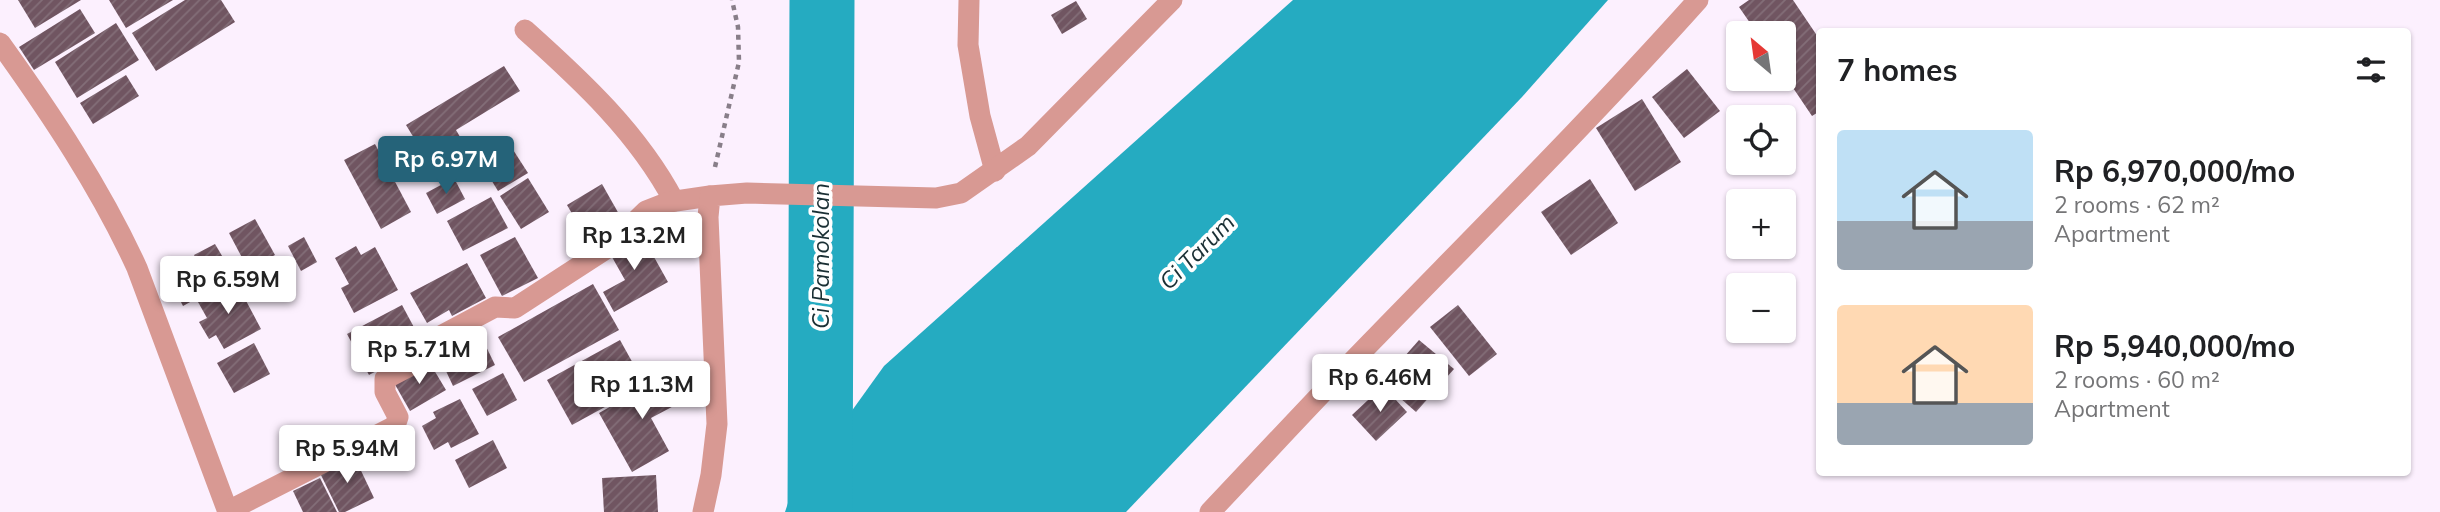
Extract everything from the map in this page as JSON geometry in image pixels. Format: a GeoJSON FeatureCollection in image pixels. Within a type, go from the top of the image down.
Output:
{"type":"FeatureCollection","features":[{"type":"Feature","properties":{"kind":"street"},"geometry":{"type":"LineString","coordinates":[[970,0],[968,45],[980,116],[995,171]]}},
{"type":"Feature","properties":{"kind":"street"},"geometry":{"type":"LineString","coordinates":[[0,43],[67,142],[120,232],[142,281],[228,512],[395,426],[398,417],[385,392],[385,379],[427,357],[430,344],[435,339],[495,307],[515,307],[609,247],[646,211],[674,201],[710,196],[768,194],[936,198],[961,193],[1028,146],[1172,0]]}},
{"type":"Feature","properties":{"kind":"street"},"geometry":{"type":"LineString","coordinates":[[1210,512],[1378,335],[1615,93],[1698,0]]}},
{"type":"Feature","properties":{"kind":"street"},"geometry":{"type":"LineString","coordinates":[[525,30],[572,72],[611,113],[648,156],[674,201]]}},
{"type":"Feature","properties":{"kind":"street"},"geometry":{"type":"LineString","coordinates":[[703,512],[717,424],[708,217],[710,196]]}},
{"type":"Feature","properties":{"kind":"path"},"geometry":{"type":"LineString","coordinates":[[710,196],[720,137],[734,92],[739,62],[738,27],[732,0]]}},
{"type":"Feature","properties":{"kind":"water","name":"Ci Tarum"},"geometry":{"type":"Polygon","coordinates":[[[1293,0],[1608,0],[1522,97],[1126,512],[785,512],[790,497],[884,366],[1293,0]]]}},
{"type":"Feature","properties":{"kind":"building"},"geometry":{"type":"Polygon","coordinates":[[[18,0],[81,0],[35,28],[18,0]]]}},
{"type":"Feature","properties":{"kind":"building"},"geometry":{"type":"Polygon","coordinates":[[[109,0],[173,0],[126,28],[109,0]]]}},
{"type":"Feature","properties":{"kind":"building"},"geometry":{"type":"Polygon","coordinates":[[[185,0],[221,0],[235,22],[156,71],[132,33],[185,0]]]}},
{"type":"Feature","properties":{"kind":"building"},"geometry":{"type":"Polygon","coordinates":[[[1749,0],[1793,0],[1816,34],[1816,114],[1812,116],[1795,91],[1796,21],[1749,21],[1739,7],[1749,0]]]}},
{"type":"Feature","properties":{"kind":"building"},"geometry":{"type":"Polygon","coordinates":[[[1076,1],[1087,19],[1062,34],[1051,15],[1076,1]]]}},
{"type":"Feature","properties":{"kind":"building"},"geometry":{"type":"Polygon","coordinates":[[[80,9],[95,33],[34,70],[19,47],[80,9]]]}},
{"type":"Feature","properties":{"kind":"building"},"geometry":{"type":"Polygon","coordinates":[[[116,23],[139,60],[77,98],[55,62],[116,23]]]}},
{"type":"Feature","properties":{"kind":"building"},"geometry":{"type":"Polygon","coordinates":[[[504,66],[520,91],[456,130],[473,159],[439,179],[406,125],[504,66]]]}},
{"type":"Feature","properties":{"kind":"building"},"geometry":{"type":"Polygon","coordinates":[[[1687,69],[1720,111],[1684,138],[1652,97],[1687,69]]]}},
{"type":"Feature","properties":{"kind":"building"},"geometry":{"type":"Polygon","coordinates":[[[126,75],[139,96],[93,124],[80,103],[126,75]]]}},
{"type":"Feature","properties":{"kind":"building"},"geometry":{"type":"Polygon","coordinates":[[[1642,99],[1681,162],[1635,191],[1596,128],[1642,99]]]}},
{"type":"Feature","properties":{"kind":"building"},"geometry":{"type":"Polygon","coordinates":[[[508,142],[528,173],[498,191],[479,160],[508,142]]]}},
{"type":"Feature","properties":{"kind":"building"},"geometry":{"type":"Polygon","coordinates":[[[375,144],[411,212],[381,229],[344,160],[375,144]]]}},
{"type":"Feature","properties":{"kind":"building"},"geometry":{"type":"Polygon","coordinates":[[[454,178],[465,199],[437,214],[426,193],[454,178]]]}},
{"type":"Feature","properties":{"kind":"building"},"geometry":{"type":"Polygon","coordinates":[[[528,178],[549,212],[521,229],[500,196],[528,178]]]}},
{"type":"Feature","properties":{"kind":"building"},"geometry":{"type":"Polygon","coordinates":[[[1590,179],[1618,223],[1571,255],[1541,212],[1590,179]]]}},
{"type":"Feature","properties":{"kind":"building"},"geometry":{"type":"Polygon","coordinates":[[[602,184],[624,223],[589,243],[567,205],[602,184]]]}},
{"type":"Feature","properties":{"kind":"building"},"geometry":{"type":"Polygon","coordinates":[[[491,197],[508,228],[463,251],[447,221],[491,197]]]}},
{"type":"Feature","properties":{"kind":"building"},"geometry":{"type":"Polygon","coordinates":[[[255,219],[275,255],[248,269],[229,233],[255,219]]]}},
{"type":"Feature","properties":{"kind":"building"},"geometry":{"type":"Polygon","coordinates":[[[640,232],[668,282],[614,312],[603,292],[625,280],[608,250],[640,232]]]}},
{"type":"Feature","properties":{"kind":"building"},"geometry":{"type":"Polygon","coordinates":[[[304,237],[317,262],[301,271],[288,246],[304,237]]]}},
{"type":"Feature","properties":{"kind":"building"},"geometry":{"type":"Polygon","coordinates":[[[515,237],[538,278],[502,296],[480,255],[515,237]]]}},
{"type":"Feature","properties":{"kind":"building"},"geometry":{"type":"Polygon","coordinates":[[[215,244],[231,271],[209,283],[194,255],[215,244]]]}},
{"type":"Feature","properties":{"kind":"building"},"geometry":{"type":"Polygon","coordinates":[[[356,246],[361,255],[375,247],[398,290],[354,313],[341,288],[349,284],[335,258],[356,246]]]}},
{"type":"Feature","properties":{"kind":"building"},"geometry":{"type":"Polygon","coordinates":[[[191,262],[208,292],[183,306],[167,275],[191,262]]]}},
{"type":"Feature","properties":{"kind":"building"},"geometry":{"type":"Polygon","coordinates":[[[467,263],[486,298],[452,316],[449,310],[427,323],[410,293],[467,263]]]}},
{"type":"Feature","properties":{"kind":"building"},"geometry":{"type":"Polygon","coordinates":[[[236,282],[261,329],[224,349],[216,335],[209,339],[199,322],[207,318],[198,302],[236,282]]]}},
{"type":"Feature","properties":{"kind":"building"},"geometry":{"type":"Polygon","coordinates":[[[593,284],[619,330],[524,382],[498,337],[593,284]]]}},
{"type":"Feature","properties":{"kind":"building"},"geometry":{"type":"Polygon","coordinates":[[[402,305],[424,346],[369,375],[347,334],[402,305]]]}},
{"type":"Feature","properties":{"kind":"building"},"geometry":{"type":"Polygon","coordinates":[[[1458,305],[1497,354],[1469,376],[1430,327],[1458,305]]]}},
{"type":"Feature","properties":{"kind":"building"},"geometry":{"type":"Polygon","coordinates":[[[480,334],[495,365],[453,386],[438,354],[480,334]]]}},
{"type":"Feature","properties":{"kind":"building"},"geometry":{"type":"Polygon","coordinates":[[[620,340],[645,385],[572,425],[547,380],[620,340]]]}},
{"type":"Feature","properties":{"kind":"building"},"geometry":{"type":"Polygon","coordinates":[[[1419,340],[1454,369],[1416,412],[1382,382],[1419,340]]]}},
{"type":"Feature","properties":{"kind":"building"},"geometry":{"type":"Polygon","coordinates":[[[254,343],[270,374],[234,393],[217,363],[254,343]]]}},
{"type":"Feature","properties":{"kind":"building"},"geometry":{"type":"Polygon","coordinates":[[[428,360],[446,390],[410,411],[393,381],[428,360]]]}},
{"type":"Feature","properties":{"kind":"building"},"geometry":{"type":"Polygon","coordinates":[[[503,373],[517,400],[487,416],[472,389],[503,373]]]}},
{"type":"Feature","properties":{"kind":"building"},"geometry":{"type":"Polygon","coordinates":[[[670,373],[685,400],[651,418],[669,451],[632,472],[599,413],[670,373]]]}},
{"type":"Feature","properties":{"kind":"building"},"geometry":{"type":"Polygon","coordinates":[[[1383,386],[1407,412],[1376,441],[1352,415],[1383,386]]]}},
{"type":"Feature","properties":{"kind":"building"},"geometry":{"type":"Polygon","coordinates":[[[460,399],[479,434],[451,448],[448,442],[434,450],[422,426],[436,418],[433,412],[460,399]]]}},
{"type":"Feature","properties":{"kind":"building"},"geometry":{"type":"Polygon","coordinates":[[[493,440],[507,468],[469,488],[455,460],[493,440]]]}},
{"type":"Feature","properties":{"kind":"building"},"geometry":{"type":"Polygon","coordinates":[[[354,456],[374,498],[345,512],[339,512],[320,473],[354,456]]]}},
{"type":"Feature","properties":{"kind":"building"},"geometry":{"type":"Polygon","coordinates":[[[656,475],[658,512],[604,512],[602,478],[656,475]]]}},
{"type":"Feature","properties":{"kind":"building"},"geometry":{"type":"Polygon","coordinates":[[[320,478],[337,512],[303,512],[293,491],[320,478]]]}},
{"type":"Feature","properties":{"kind":"waterway","name":"Ci Pamokolan"},"geometry":{"type":"LineString","coordinates":[[820,512],[822,0]]}}]}
